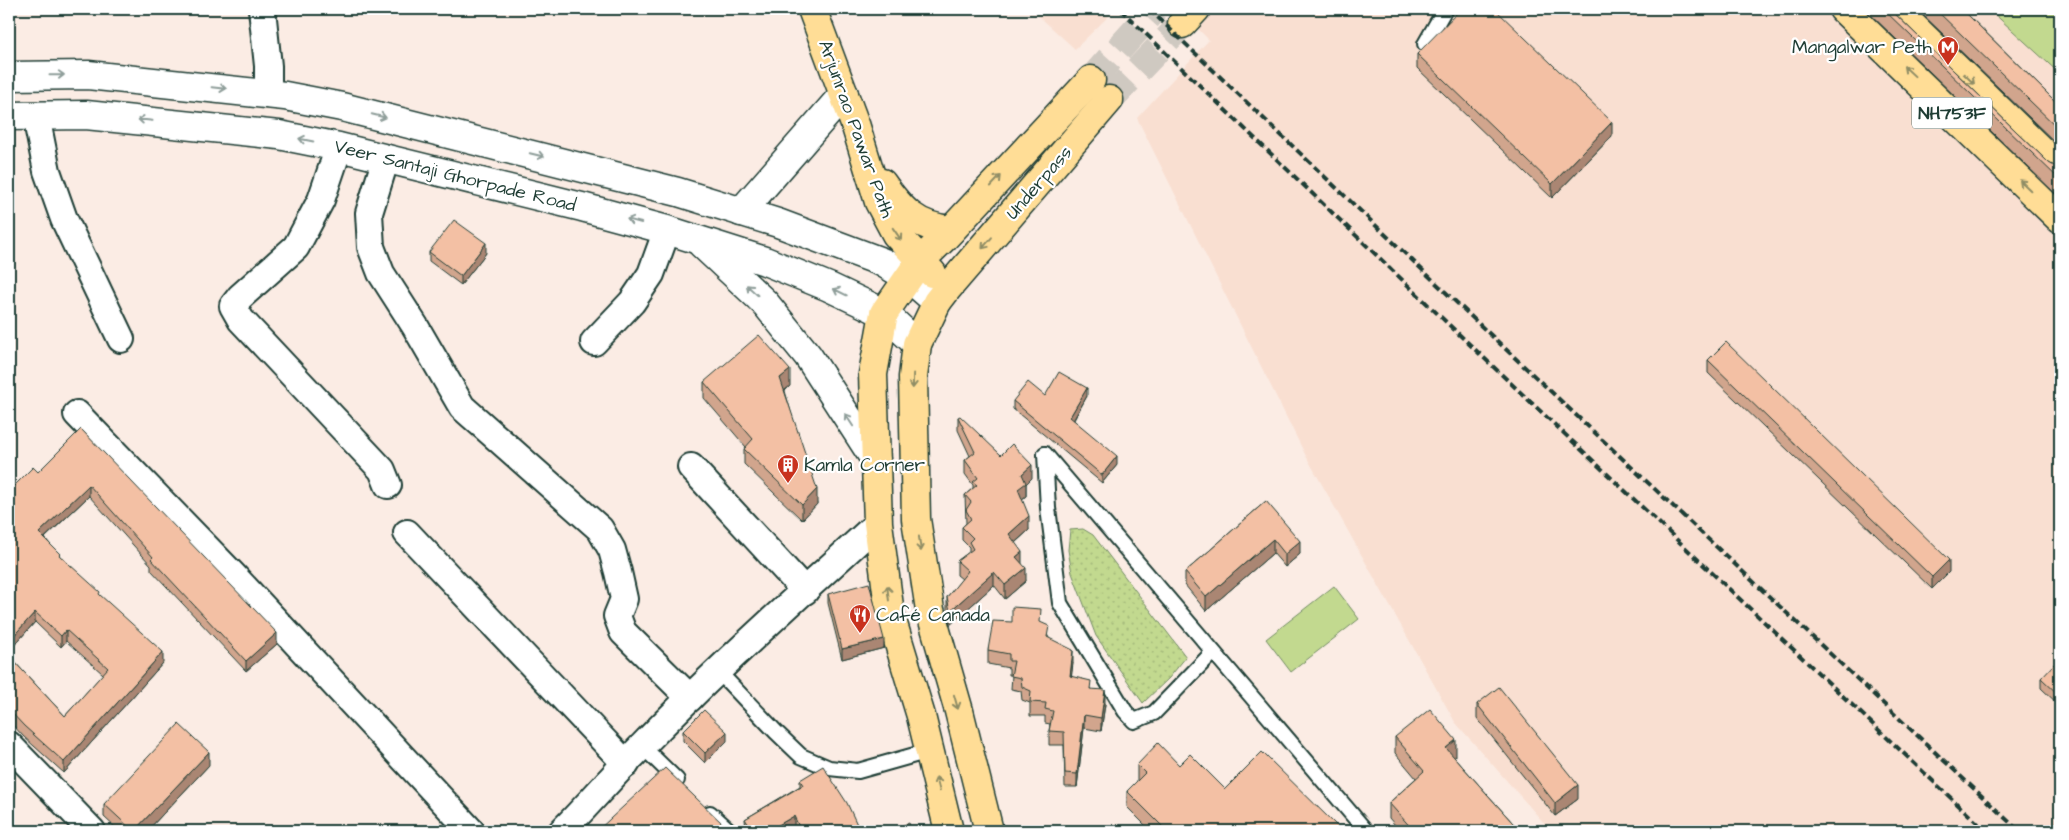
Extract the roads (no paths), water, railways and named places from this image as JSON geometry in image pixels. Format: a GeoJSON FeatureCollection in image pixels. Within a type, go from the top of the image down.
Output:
{"type":"FeatureCollection","features":[{"type":"Feature","properties":{"kind":"main road","name":"Arjunrao Pawar Path"},"geometry":{"type":"LineString","coordinates":[[812,9],[844,94],[879,202],[914,269]]}},
{"type":"Feature","properties":{"kind":"main road","name":"NH753F"},"geometry":{"type":"LineString","coordinates":[[1843,9],[2060,219]]}},
{"type":"Feature","properties":{"kind":"main road","name":"NH753F"},"geometry":{"type":"LineString","coordinates":[[1895,9],[2060,169]]}},
{"type":"Feature","properties":{"kind":"main road"},"geometry":{"type":"LineString","coordinates":[[9,76],[88,75],[268,94],[342,107],[410,123],[668,189],[778,223],[882,262],[914,269],[942,296]]}},
{"type":"Feature","properties":{"kind":"main road","name":"Underpass"},"geometry":{"type":"LineString","coordinates":[[884,313],[914,269],[1091,80]]}},
{"type":"Feature","properties":{"kind":"main road"},"geometry":{"type":"LineString","coordinates":[[741,212],[844,94]]}},
{"type":"Feature","properties":{"kind":"main road","name":"Underpass"},"geometry":{"type":"LineString","coordinates":[[989,831],[959,711],[930,610],[916,519],[912,377],[917,344],[942,296],[1110,100]]}},
{"type":"Feature","properties":{"kind":"main road","name":"Veer Santaji Ghorpade Road"},"geometry":{"type":"LineString","coordinates":[[9,116],[86,114],[164,122],[279,135],[386,158],[667,230],[765,261],[829,287],[884,313],[917,344]]}},
{"type":"Feature","properties":{"kind":"main road"},"geometry":{"type":"LineString","coordinates":[[867,161],[894,200],[912,217],[923,224],[951,230]]}},
{"type":"Feature","properties":{"kind":"main road"},"geometry":{"type":"LineString","coordinates":[[698,240],[766,303],[810,359],[876,461]]}},
{"type":"Feature","properties":{"kind":"main road"},"geometry":{"type":"LineString","coordinates":[[884,313],[873,374],[878,523],[890,614],[929,751],[949,831]]}},
{"type":"Feature","properties":{"kind":"street"},"geometry":{"type":"LineString","coordinates":[[262,9],[268,66],[268,94]]}},
{"type":"Feature","properties":{"kind":"street"},"geometry":{"type":"LineString","coordinates":[[36,116],[47,170],[64,219],[121,339]]}},
{"type":"Feature","properties":{"kind":"street"},"geometry":{"type":"LineString","coordinates":[[339,147],[321,200],[296,247],[240,297],[233,306],[241,320],[382,470],[388,485]]}},
{"type":"Feature","properties":{"kind":"street"},"geometry":{"type":"LineString","coordinates":[[386,158],[369,213],[371,248],[381,273],[415,326],[462,407],[600,529],[612,550],[618,572],[624,599],[618,616],[623,632],[690,698]]}},
{"type":"Feature","properties":{"kind":"street"},"geometry":{"type":"LineString","coordinates":[[594,342],[632,302],[651,274],[667,230]]}},
{"type":"Feature","properties":{"kind":"street"},"geometry":{"type":"LineString","coordinates":[[77,414],[233,575],[471,831]]}},
{"type":"Feature","properties":{"kind":"street"},"geometry":{"type":"LineString","coordinates":[[691,467],[805,591]]}},
{"type":"Feature","properties":{"kind":"street"},"geometry":{"type":"LineString","coordinates":[[562,831],[690,698],[878,523]]}},
{"type":"Feature","properties":{"kind":"street"},"geometry":{"type":"LineString","coordinates":[[407,533],[634,755]]}},
{"type":"Feature","properties":{"kind":"street"},"geometry":{"type":"LineString","coordinates":[[9,745],[92,831]]}},
{"type":"Feature","properties":{"kind":"lane"},"geometry":{"type":"LineString","coordinates":[[1425,44],[1445,9]]}},
{"type":"Feature","properties":{"kind":"lane"},"geometry":{"type":"LineString","coordinates":[[1213,652],[1154,713],[1134,721],[1125,711],[1060,603],[1048,508],[1045,454],[1366,831]]}},
{"type":"Feature","properties":{"kind":"lane"},"geometry":{"type":"LineString","coordinates":[[718,671],[801,756],[829,768],[858,771],[929,751]]}},
{"type":"Feature","properties":{"kind":"lane"},"geometry":{"type":"LineString","coordinates":[[634,755],[689,791]]}},
{"type":"Feature","properties":{"kind":"lane"},"geometry":{"type":"LineString","coordinates":[[702,805],[730,831]]}},
{"type":"Feature","properties":{"kind":"tunnel"},"geometry":{"type":"LineString","coordinates":[[1091,80],[1155,9]]}},
{"type":"Feature","properties":{"kind":"tunnel"},"geometry":{"type":"LineString","coordinates":[[1109,100],[1182,24]]}},
{"type":"Feature","properties":{"kind":"railway"},"geometry":{"type":"LineString","coordinates":[[1120,9],[1466,341],[1986,831]]}},
{"type":"Feature","properties":{"kind":"railway"},"geometry":{"type":"LineString","coordinates":[[1149,9],[1479,324],[2019,831]]}},
{"type":"Feature","properties":{"kind":"place","name":"Mangalwar Peth"},"geometry":{"type":"Point","coordinates":[1948,66]}},
{"type":"Feature","properties":{"kind":"place","name":"Kamla Corner"},"geometry":{"type":"Point","coordinates":[788,484]}},
{"type":"Feature","properties":{"kind":"place","name":"Café Canada"},"geometry":{"type":"Point","coordinates":[860,634]}}]}
